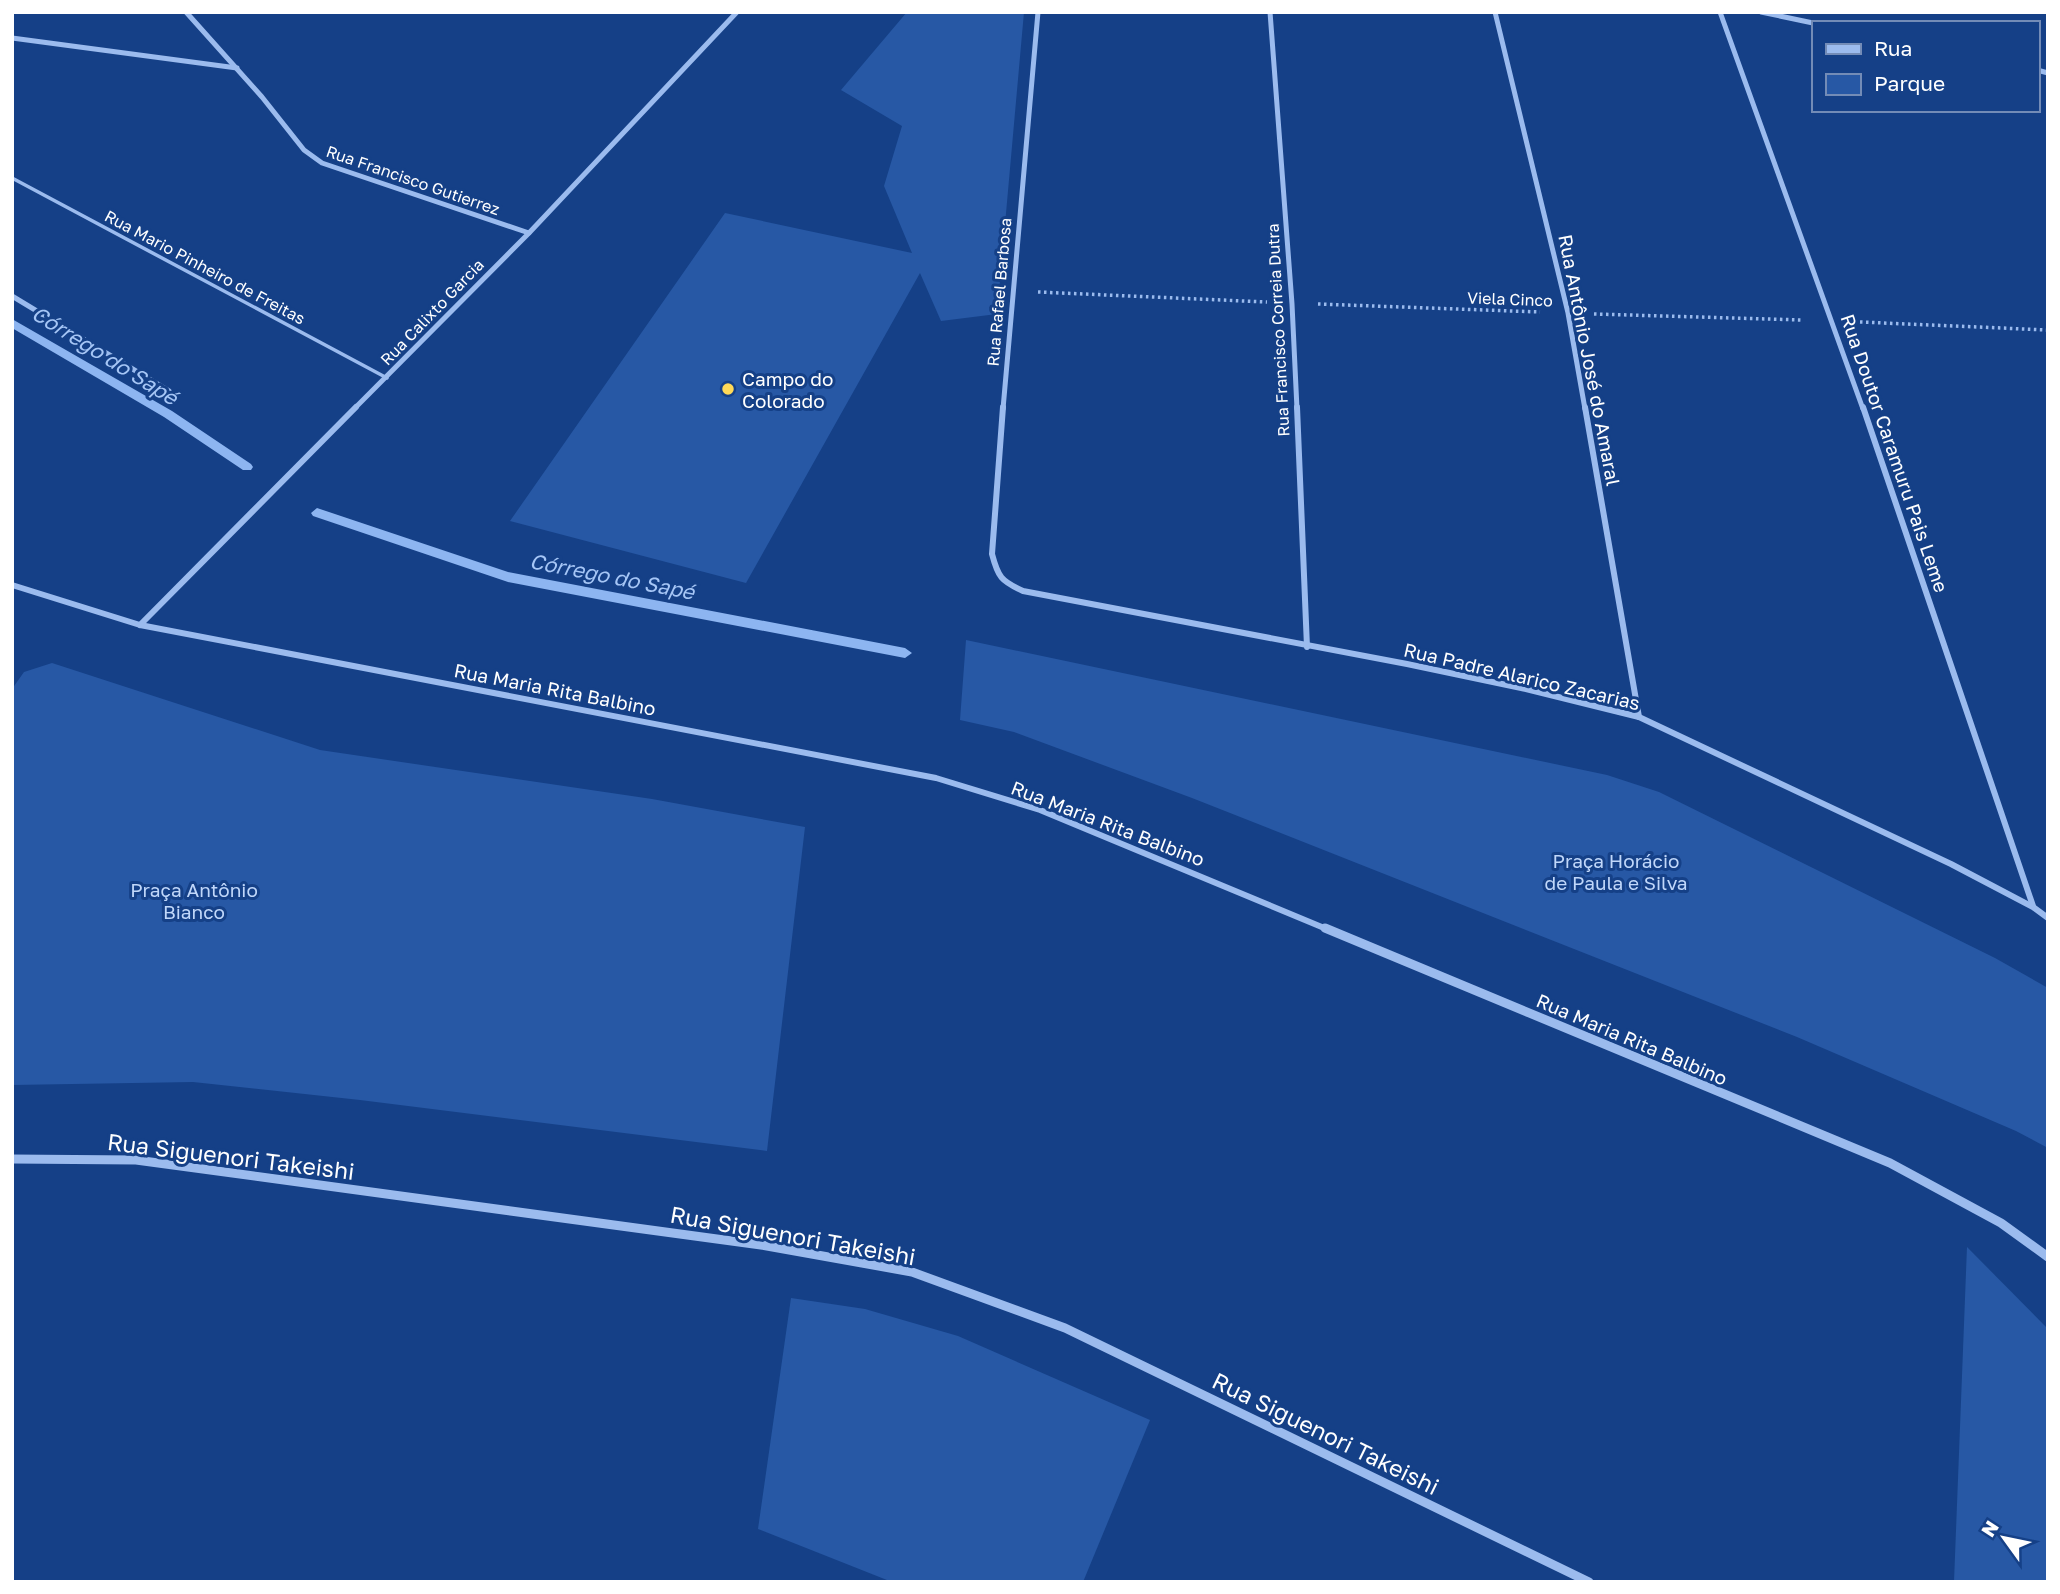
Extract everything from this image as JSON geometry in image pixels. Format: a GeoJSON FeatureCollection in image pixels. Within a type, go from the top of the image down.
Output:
{"type":"FeatureCollection","features":[{"type":"Feature","properties":{"kind":"street","name":"Rua Francisco Gutierrez"},"geometry":{"type":"LineString","coordinates":[[186,12],[237,68],[303,150],[322,163],[528,233]]}},
{"type":"Feature","properties":{"kind":"street","name":"Rua Calixto Garcia"},"geometry":{"type":"LineString","coordinates":[[140,625],[387,378],[737,12]]}},
{"type":"Feature","properties":{"kind":"street","name":"Rua Rafael Barbosa"},"geometry":{"type":"LineString","coordinates":[[998,574],[992,554],[993,524],[1038,12]]}},
{"type":"Feature","properties":{"kind":"street","name":"Rua Francisco Correia Dutra"},"geometry":{"type":"LineString","coordinates":[[1270,12],[1292,303],[1307,647]]}},
{"type":"Feature","properties":{"kind":"street","name":"Rua Antônio José do Amaral"},"geometry":{"type":"LineString","coordinates":[[1494,12],[1568,313],[1639,717]]}},
{"type":"Feature","properties":{"kind":"street","name":"Rua Doutor Caramuru Pais Leme"},"geometry":{"type":"LineString","coordinates":[[1720,12],[1833,321],[2034,906]]}},
{"type":"Feature","properties":{"kind":"street"},"geometry":{"type":"LineString","coordinates":[[1761,12],[1812,23]]}},
{"type":"Feature","properties":{"kind":"street"},"geometry":{"type":"LineString","coordinates":[[12,38],[237,68]]}},
{"type":"Feature","properties":{"kind":"street"},"geometry":{"type":"LineString","coordinates":[[12,296],[169,391]]}},
{"type":"Feature","properties":{"kind":"street","name":"Rua Padre Alarico Zacarias"},"geometry":{"type":"LineString","coordinates":[[998,574],[1007,584],[1023,591],[1512,686],[1639,717],[1752,772],[1838,809],[2034,906],[2048,918]]}},
{"type":"Feature","properties":{"kind":"street","name":"Rua Maria Rita Balbino"},"geometry":{"type":"LineString","coordinates":[[13,586],[140,625],[936,778],[1040,810],[1890,1163],[2001,1223],[2048,1257]]}},
{"type":"Feature","properties":{"kind":"street","name":"Rua Siguenori Takeishi"},"geometry":{"type":"LineString","coordinates":[[12,1159],[136,1160],[761,1245],[912,1272],[1065,1328],[1589,1582]]}},
{"type":"Feature","properties":{"kind":"lane","name":"Rua Mario Pinheiro de Freitas"},"geometry":{"type":"LineString","coordinates":[[12,178],[387,378]]}},
{"type":"Feature","properties":{"kind":"path","name":"Viela Cinco"},"geometry":{"type":"LineString","coordinates":[[1013,291],[2048,330]]}},
{"type":"Feature","properties":{"kind":"green space","name":"Campo do Colorado"},"geometry":{"type":"Polygon","coordinates":[[[907,12],[1024,12],[997,314],[941,321],[920,273],[746,583],[510,521],[725,213],[912,253],[884,186],[902,126],[841,90],[907,12]]]}},
{"type":"Feature","properties":{"kind":"green space","name":"Praça Horácio de Paula e Silva"},"geometry":{"type":"Polygon","coordinates":[[[966,640],[1607,775],[1659,792],[1995,958],[2048,988],[2048,1148],[2016,1131],[1797,1037],[1192,798],[1014,732],[960,720],[966,640]]]}},
{"type":"Feature","properties":{"kind":"green space","name":"Praça Antônio Bianco"},"geometry":{"type":"Polygon","coordinates":[[[52,663],[320,750],[652,799],[805,827],[767,1151],[193,1082],[12,1085],[12,689],[24,672],[52,663]]]}},
{"type":"Feature","properties":{"kind":"green space"},"geometry":{"type":"Polygon","coordinates":[[[1967,1247],[2048,1329],[2048,1582],[1954,1582],[1967,1247]]]}},
{"type":"Feature","properties":{"kind":"green space"},"geometry":{"type":"Polygon","coordinates":[[[791,1298],[865,1309],[958,1336],[1150,1420],[1083,1582],[892,1582],[758,1529],[791,1298]]]}},
{"type":"Feature","properties":{"kind":"waterway","name":"Córrego do Sapé"},"geometry":{"type":"LineString","coordinates":[[12,323],[168,414],[247,467]]}},
{"type":"Feature","properties":{"kind":"waterway","name":"Córrego do Sapé"},"geometry":{"type":"LineString","coordinates":[[317,513],[508,577],[905,653]]}},
{"type":"Feature","properties":{"kind":"place","name":"Campo do Colorado"},"geometry":{"type":"Point","coordinates":[728,389]}}]}
